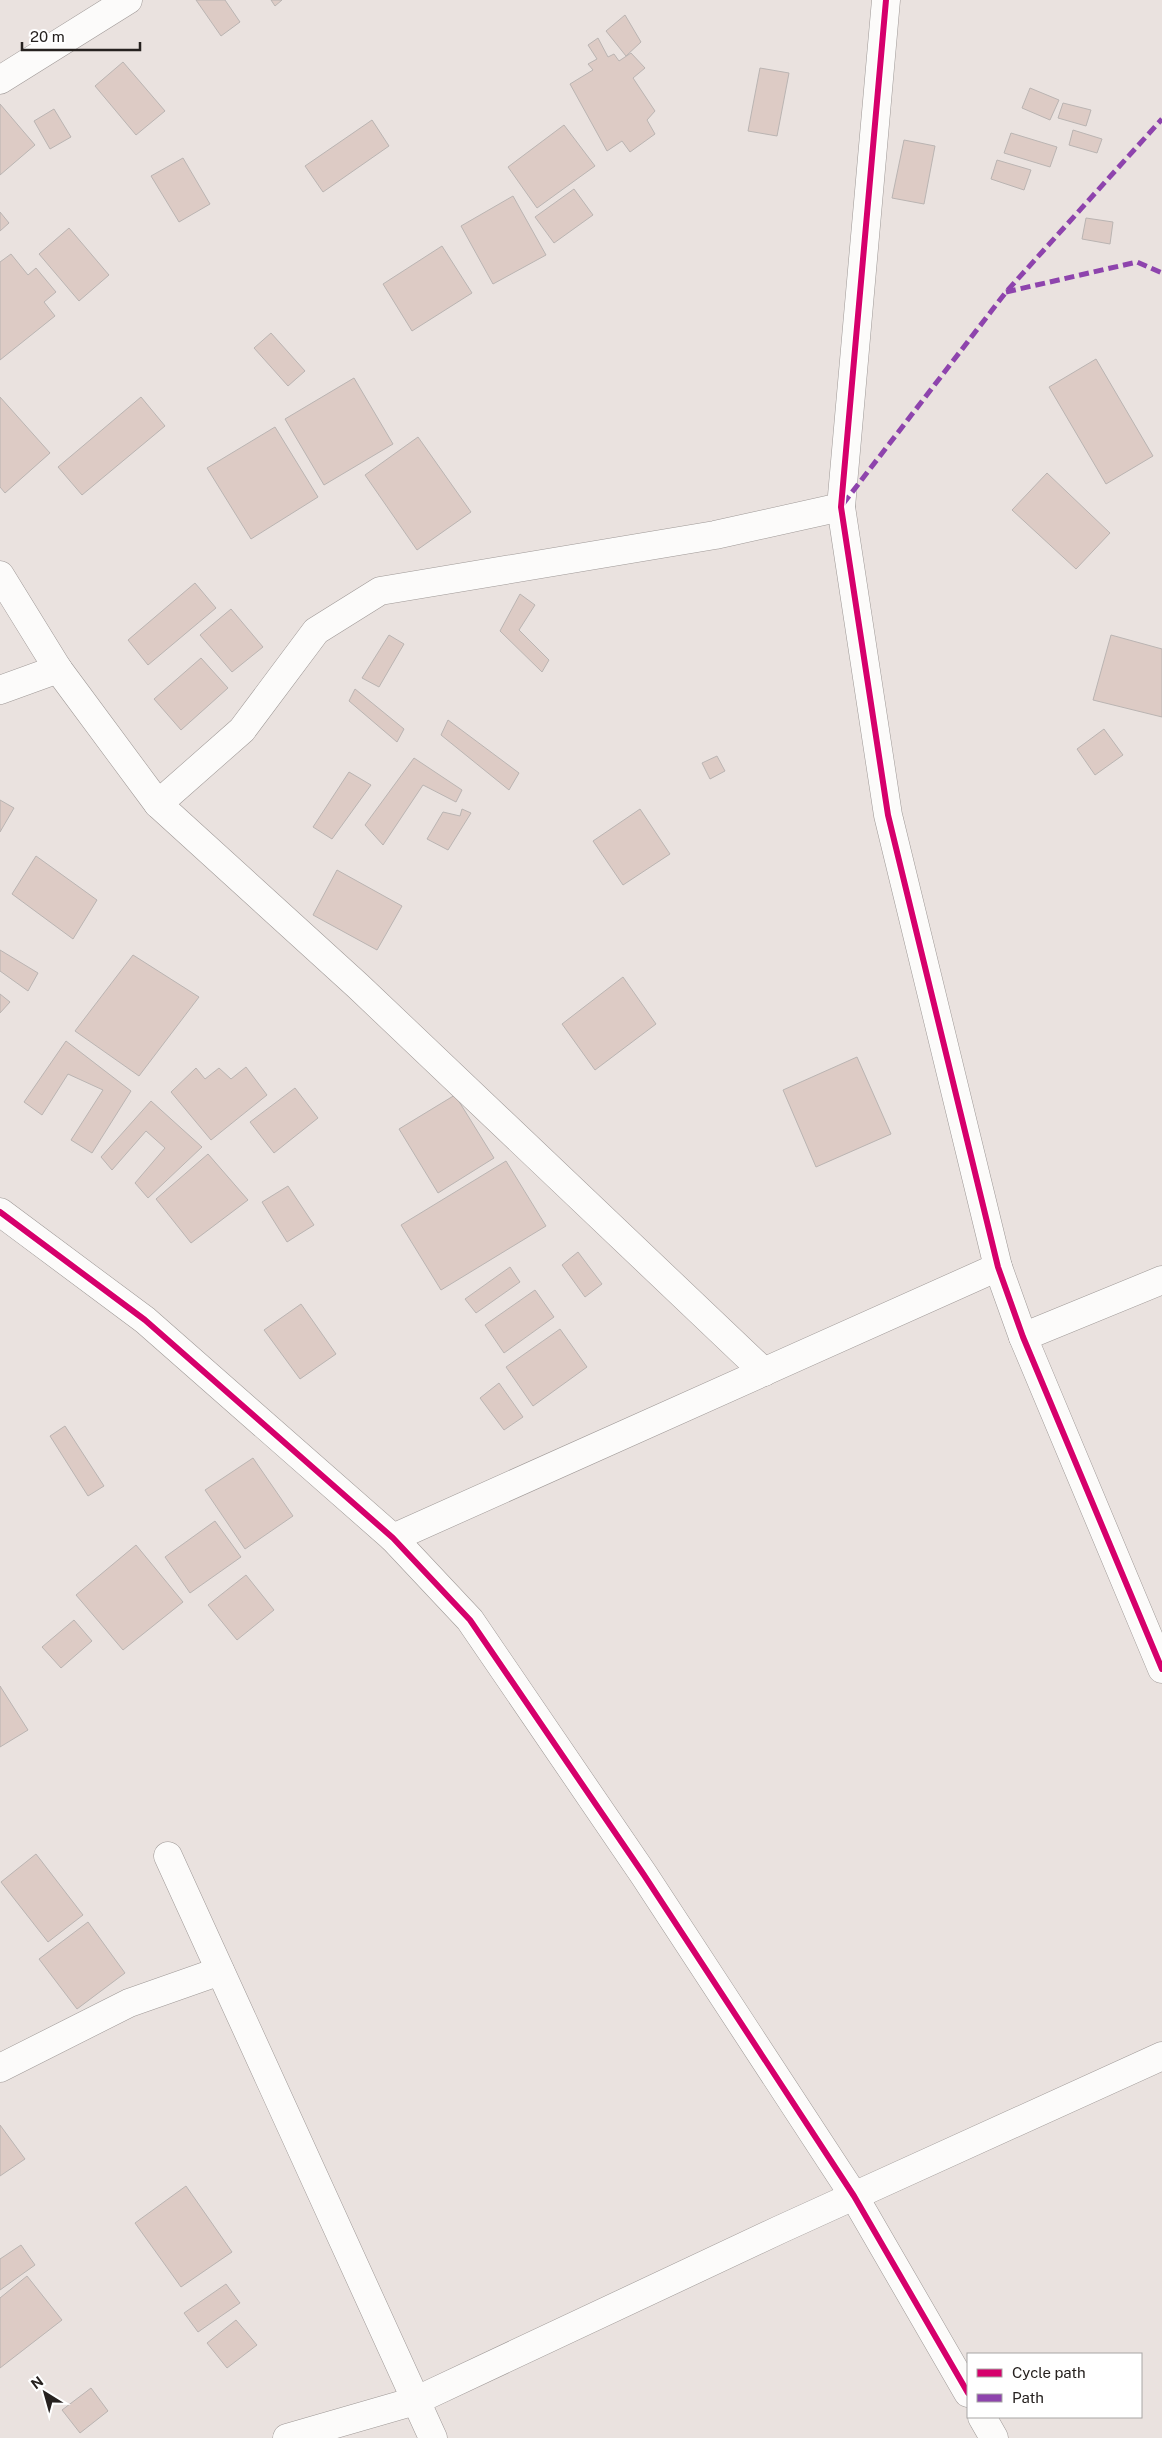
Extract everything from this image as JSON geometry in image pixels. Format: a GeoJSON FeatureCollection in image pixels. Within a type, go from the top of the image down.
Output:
{"type":"FeatureCollection","features":[{"type":"Feature","properties":{"kind":"street"},"geometry":{"type":"LineString","coordinates":[[0,80],[128,0]]}},
{"type":"Feature","properties":{"kind":"street"},"geometry":{"type":"LineString","coordinates":[[886,0],[841,508],[888,815],[998,1267],[1023,1337],[1162,1669]]}},
{"type":"Feature","properties":{"kind":"street"},"geometry":{"type":"LineString","coordinates":[[158,804],[242,730],[316,631],[380,590],[715,535],[841,508]]}},
{"type":"Feature","properties":{"kind":"street"},"geometry":{"type":"LineString","coordinates":[[0,574],[58,670],[158,804],[358,986],[764,1372]]}},
{"type":"Feature","properties":{"kind":"street"},"geometry":{"type":"LineString","coordinates":[[0,690],[58,670]]}},
{"type":"Feature","properties":{"kind":"street"},"geometry":{"type":"LineString","coordinates":[[0,1212],[145,1320],[393,1538],[470,1620],[644,1875],[854,2196],[967,2391]]}},
{"type":"Feature","properties":{"kind":"street"},"geometry":{"type":"LineString","coordinates":[[393,1538],[998,1267]]}},
{"type":"Feature","properties":{"kind":"street"},"geometry":{"type":"LineString","coordinates":[[1023,1337],[1162,1280]]}},
{"type":"Feature","properties":{"kind":"street"},"geometry":{"type":"LineString","coordinates":[[168,1856],[433,2438]]}},
{"type":"Feature","properties":{"kind":"street"},"geometry":{"type":"LineString","coordinates":[[0,2068],[129,2003],[220,1971]]}},
{"type":"Feature","properties":{"kind":"street"},"geometry":{"type":"LineString","coordinates":[[287,2438],[415,2401],[854,2196],[1162,2056]]}},
{"type":"Feature","properties":{"kind":"street"},"geometry":{"type":"LineString","coordinates":[[983,2418],[994,2438]]}},
{"type":"Feature","properties":{"kind":"building"},"geometry":{"type":"Polygon","coordinates":[[[196,0],[225,0],[240,22],[221,36],[196,0]]]}},
{"type":"Feature","properties":{"kind":"building"},"geometry":{"type":"Polygon","coordinates":[[[271,0],[282,0],[275,6],[271,0]]]}},
{"type":"Feature","properties":{"kind":"building"},"geometry":{"type":"Polygon","coordinates":[[[625,15],[641,42],[626,56],[606,31],[625,15]]]}},
{"type":"Feature","properties":{"kind":"building"},"geometry":{"type":"Polygon","coordinates":[[[598,38],[608,57],[614,54],[619,61],[631,53],[645,68],[633,78],[655,111],[647,120],[655,134],[630,152],[622,141],[607,151],[570,84],[593,70],[588,64],[597,59],[588,45],[598,38]]]}},
{"type":"Feature","properties":{"kind":"building"},"geometry":{"type":"Polygon","coordinates":[[[123,62],[165,111],[136,135],[95,86],[123,62]]]}},
{"type":"Feature","properties":{"kind":"building"},"geometry":{"type":"Polygon","coordinates":[[[760,68],[789,73],[777,136],[748,131],[760,68]]]}},
{"type":"Feature","properties":{"kind":"building"},"geometry":{"type":"Polygon","coordinates":[[[1030,88],[1059,100],[1050,120],[1022,108],[1030,88]]]}},
{"type":"Feature","properties":{"kind":"building"},"geometry":{"type":"Polygon","coordinates":[[[1063,103],[1091,110],[1086,126],[1058,118],[1063,103]]]}},
{"type":"Feature","properties":{"kind":"building"},"geometry":{"type":"Polygon","coordinates":[[[0,104],[35,145],[0,175],[0,104]]]}},
{"type":"Feature","properties":{"kind":"building"},"geometry":{"type":"Polygon","coordinates":[[[54,109],[71,137],[50,149],[34,121],[54,109]]]}},
{"type":"Feature","properties":{"kind":"building"},"geometry":{"type":"Polygon","coordinates":[[[372,120],[389,146],[323,192],[305,166],[372,120]]]}},
{"type":"Feature","properties":{"kind":"building"},"geometry":{"type":"Polygon","coordinates":[[[564,125],[595,166],[537,208],[508,167],[564,125]]]}},
{"type":"Feature","properties":{"kind":"building"},"geometry":{"type":"Polygon","coordinates":[[[1073,130],[1102,139],[1097,153],[1069,145],[1073,130]]]}},
{"type":"Feature","properties":{"kind":"building"},"geometry":{"type":"Polygon","coordinates":[[[1011,133],[1057,147],[1050,167],[1004,153],[1011,133]]]}},
{"type":"Feature","properties":{"kind":"building"},"geometry":{"type":"Polygon","coordinates":[[[904,140],[935,146],[924,204],[892,198],[904,140]]]}},
{"type":"Feature","properties":{"kind":"building"},"geometry":{"type":"Polygon","coordinates":[[[183,158],[210,204],[179,222],[151,176],[183,158]]]}},
{"type":"Feature","properties":{"kind":"building"},"geometry":{"type":"Polygon","coordinates":[[[997,160],[1031,170],[1024,190],[991,179],[997,160]]]}},
{"type":"Feature","properties":{"kind":"building"},"geometry":{"type":"Polygon","coordinates":[[[574,189],[593,215],[554,243],[535,217],[574,189]]]}},
{"type":"Feature","properties":{"kind":"building"},"geometry":{"type":"Polygon","coordinates":[[[513,196],[546,255],[493,284],[461,226],[513,196]]]}},
{"type":"Feature","properties":{"kind":"building"},"geometry":{"type":"Polygon","coordinates":[[[0,212],[9,223],[0,231],[0,212]]]}},
{"type":"Feature","properties":{"kind":"building"},"geometry":{"type":"Polygon","coordinates":[[[1086,218],[1113,222],[1110,244],[1082,239],[1086,218]]]}},
{"type":"Feature","properties":{"kind":"building"},"geometry":{"type":"Polygon","coordinates":[[[69,228],[109,275],[79,301],[39,254],[69,228]]]}},
{"type":"Feature","properties":{"kind":"building"},"geometry":{"type":"Polygon","coordinates":[[[442,246],[472,293],[412,331],[383,284],[442,246]]]}},
{"type":"Feature","properties":{"kind":"building"},"geometry":{"type":"Polygon","coordinates":[[[11,254],[28,275],[36,268],[56,292],[44,302],[55,316],[0,360],[0,262],[11,254]]]}},
{"type":"Feature","properties":{"kind":"building"},"geometry":{"type":"Polygon","coordinates":[[[271,333],[305,371],[288,386],[254,348],[271,333]]]}},
{"type":"Feature","properties":{"kind":"building"},"geometry":{"type":"Polygon","coordinates":[[[1096,359],[1153,456],[1106,484],[1049,387],[1096,359]]]}},
{"type":"Feature","properties":{"kind":"building"},"geometry":{"type":"Polygon","coordinates":[[[354,378],[393,444],[324,485],[285,419],[354,378]]]}},
{"type":"Feature","properties":{"kind":"building"},"geometry":{"type":"Polygon","coordinates":[[[0,397],[50,453],[5,493],[0,487],[0,397]]]}},
{"type":"Feature","properties":{"kind":"building"},"geometry":{"type":"Polygon","coordinates":[[[141,397],[165,426],[82,495],[58,467],[141,397]]]}},
{"type":"Feature","properties":{"kind":"building"},"geometry":{"type":"Polygon","coordinates":[[[275,427],[318,497],[251,539],[207,468],[275,427]]]}},
{"type":"Feature","properties":{"kind":"building"},"geometry":{"type":"Polygon","coordinates":[[[418,437],[471,512],[417,550],[365,475],[418,437]]]}},
{"type":"Feature","properties":{"kind":"building"},"geometry":{"type":"Polygon","coordinates":[[[1047,473],[1110,533],[1076,569],[1012,510],[1047,473]]]}},
{"type":"Feature","properties":{"kind":"building"},"geometry":{"type":"Polygon","coordinates":[[[195,583],[216,608],[148,665],[128,640],[195,583]]]}},
{"type":"Feature","properties":{"kind":"building"},"geometry":{"type":"Polygon","coordinates":[[[520,594],[535,605],[519,630],[549,660],[542,672],[500,631],[520,594]]]}},
{"type":"Feature","properties":{"kind":"building"},"geometry":{"type":"Polygon","coordinates":[[[231,609],[263,647],[232,672],[200,635],[231,609]]]}},
{"type":"Feature","properties":{"kind":"building"},"geometry":{"type":"Polygon","coordinates":[[[389,635],[404,644],[379,687],[362,678],[389,635]]]}},
{"type":"Feature","properties":{"kind":"building"},"geometry":{"type":"Polygon","coordinates":[[[1111,635],[1162,649],[1162,717],[1093,700],[1111,635]]]}},
{"type":"Feature","properties":{"kind":"building"},"geometry":{"type":"Polygon","coordinates":[[[201,658],[228,688],[181,730],[154,699],[201,658]]]}},
{"type":"Feature","properties":{"kind":"building"},"geometry":{"type":"Polygon","coordinates":[[[355,689],[404,729],[397,742],[349,701],[355,689]]]}},
{"type":"Feature","properties":{"kind":"building"},"geometry":{"type":"Polygon","coordinates":[[[448,720],[519,773],[509,790],[441,735],[448,720]]]}},
{"type":"Feature","properties":{"kind":"building"},"geometry":{"type":"Polygon","coordinates":[[[1104,729],[1123,755],[1095,775],[1077,749],[1104,729]]]}},
{"type":"Feature","properties":{"kind":"building"},"geometry":{"type":"Polygon","coordinates":[[[717,756],[725,771],[710,779],[702,763],[717,756]]]}},
{"type":"Feature","properties":{"kind":"building"},"geometry":{"type":"Polygon","coordinates":[[[414,758],[462,790],[456,802],[423,785],[383,845],[365,825],[414,758]]]}},
{"type":"Feature","properties":{"kind":"building"},"geometry":{"type":"Polygon","coordinates":[[[349,772],[371,785],[332,839],[313,827],[349,772]]]}},
{"type":"Feature","properties":{"kind":"building"},"geometry":{"type":"Polygon","coordinates":[[[0,800],[14,808],[0,832],[0,800]]]}},
{"type":"Feature","properties":{"kind":"building"},"geometry":{"type":"Polygon","coordinates":[[[462,809],[471,813],[448,850],[427,839],[443,812],[460,816],[462,809]]]}},
{"type":"Feature","properties":{"kind":"building"},"geometry":{"type":"Polygon","coordinates":[[[640,809],[670,854],[623,885],[593,841],[640,809]]]}},
{"type":"Feature","properties":{"kind":"building"},"geometry":{"type":"Polygon","coordinates":[[[36,856],[97,900],[73,939],[12,894],[36,856]]]}},
{"type":"Feature","properties":{"kind":"building"},"geometry":{"type":"Polygon","coordinates":[[[337,870],[402,906],[377,950],[313,915],[337,870]]]}},
{"type":"Feature","properties":{"kind":"building"},"geometry":{"type":"Polygon","coordinates":[[[0,950],[38,973],[28,991],[0,971],[0,950]]]}},
{"type":"Feature","properties":{"kind":"building"},"geometry":{"type":"Polygon","coordinates":[[[133,955],[199,997],[139,1076],[75,1031],[133,955]]]}},
{"type":"Feature","properties":{"kind":"building"},"geometry":{"type":"Polygon","coordinates":[[[623,977],[656,1024],[595,1070],[562,1024],[623,977]]]}},
{"type":"Feature","properties":{"kind":"building"},"geometry":{"type":"Polygon","coordinates":[[[0,994],[10,1002],[0,1013],[0,994]]]}},
{"type":"Feature","properties":{"kind":"building"},"geometry":{"type":"Polygon","coordinates":[[[66,1041],[131,1091],[92,1153],[71,1140],[103,1090],[68,1074],[42,1115],[24,1102],[66,1041]]]}},
{"type":"Feature","properties":{"kind":"building"},"geometry":{"type":"Polygon","coordinates":[[[857,1057],[891,1134],[816,1167],[783,1090],[857,1057]]]}},
{"type":"Feature","properties":{"kind":"building"},"geometry":{"type":"Polygon","coordinates":[[[246,1067],[267,1095],[211,1140],[171,1092],[196,1068],[205,1079],[219,1068],[231,1079],[246,1067]]]}},
{"type":"Feature","properties":{"kind":"building"},"geometry":{"type":"Polygon","coordinates":[[[295,1088],[318,1118],[274,1153],[250,1122],[295,1088]]]}},
{"type":"Feature","properties":{"kind":"building"},"geometry":{"type":"Polygon","coordinates":[[[455,1095],[494,1158],[438,1193],[399,1129],[455,1095]]]}},
{"type":"Feature","properties":{"kind":"building"},"geometry":{"type":"Polygon","coordinates":[[[151,1101],[202,1147],[148,1198],[135,1183],[165,1148],[146,1131],[112,1170],[101,1157],[151,1101]]]}},
{"type":"Feature","properties":{"kind":"building"},"geometry":{"type":"Polygon","coordinates":[[[208,1154],[248,1200],[191,1243],[156,1199],[208,1154]]]}},
{"type":"Feature","properties":{"kind":"building"},"geometry":{"type":"Polygon","coordinates":[[[506,1161],[546,1226],[441,1290],[401,1225],[506,1161]]]}},
{"type":"Feature","properties":{"kind":"building"},"geometry":{"type":"Polygon","coordinates":[[[288,1186],[314,1225],[287,1242],[262,1202],[288,1186]]]}},
{"type":"Feature","properties":{"kind":"building"},"geometry":{"type":"Polygon","coordinates":[[[578,1252],[602,1284],[585,1297],[562,1265],[578,1252]]]}},
{"type":"Feature","properties":{"kind":"building"},"geometry":{"type":"Polygon","coordinates":[[[510,1267],[520,1282],[476,1313],[465,1299],[510,1267]]]}},
{"type":"Feature","properties":{"kind":"building"},"geometry":{"type":"Polygon","coordinates":[[[535,1290],[554,1317],[504,1353],[485,1325],[535,1290]]]}},
{"type":"Feature","properties":{"kind":"building"},"geometry":{"type":"Polygon","coordinates":[[[301,1304],[336,1354],[300,1379],[264,1330],[301,1304]]]}},
{"type":"Feature","properties":{"kind":"building"},"geometry":{"type":"Polygon","coordinates":[[[560,1329],[587,1367],[533,1406],[506,1367],[560,1329]]]}},
{"type":"Feature","properties":{"kind":"building"},"geometry":{"type":"Polygon","coordinates":[[[499,1383],[523,1417],[504,1430],[480,1398],[499,1383]]]}},
{"type":"Feature","properties":{"kind":"building"},"geometry":{"type":"Polygon","coordinates":[[[65,1426],[104,1486],[88,1496],[50,1436],[65,1426]]]}},
{"type":"Feature","properties":{"kind":"building"},"geometry":{"type":"Polygon","coordinates":[[[253,1458],[293,1516],[245,1549],[205,1490],[253,1458]]]}},
{"type":"Feature","properties":{"kind":"building"},"geometry":{"type":"Polygon","coordinates":[[[215,1521],[241,1557],[190,1593],[165,1557],[215,1521]]]}},
{"type":"Feature","properties":{"kind":"building"},"geometry":{"type":"Polygon","coordinates":[[[136,1545],[183,1602],[123,1650],[76,1595],[136,1545]]]}},
{"type":"Feature","properties":{"kind":"building"},"geometry":{"type":"Polygon","coordinates":[[[246,1575],[274,1610],[237,1640],[208,1605],[246,1575]]]}},
{"type":"Feature","properties":{"kind":"building"},"geometry":{"type":"Polygon","coordinates":[[[74,1620],[92,1641],[61,1668],[42,1647],[74,1620]]]}},
{"type":"Feature","properties":{"kind":"building"},"geometry":{"type":"Polygon","coordinates":[[[0,1686],[28,1730],[0,1747],[0,1686]]]}},
{"type":"Feature","properties":{"kind":"building"},"geometry":{"type":"Polygon","coordinates":[[[36,1854],[83,1915],[48,1942],[1,1882],[36,1854]]]}},
{"type":"Feature","properties":{"kind":"building"},"geometry":{"type":"Polygon","coordinates":[[[88,1922],[125,1973],[77,2009],[39,1959],[88,1922]]]}},
{"type":"Feature","properties":{"kind":"building"},"geometry":{"type":"Polygon","coordinates":[[[0,2125],[25,2159],[0,2176],[0,2125]]]}},
{"type":"Feature","properties":{"kind":"building"},"geometry":{"type":"Polygon","coordinates":[[[186,2186],[232,2252],[181,2287],[135,2223],[186,2186]]]}},
{"type":"Feature","properties":{"kind":"building"},"geometry":{"type":"Polygon","coordinates":[[[21,2245],[35,2265],[0,2290],[0,2259],[21,2245]]]}},
{"type":"Feature","properties":{"kind":"building"},"geometry":{"type":"Polygon","coordinates":[[[27,2276],[62,2320],[0,2368],[0,2298],[27,2276]]]}},
{"type":"Feature","properties":{"kind":"building"},"geometry":{"type":"Polygon","coordinates":[[[226,2284],[240,2303],[198,2332],[184,2313],[226,2284]]]}},
{"type":"Feature","properties":{"kind":"building"},"geometry":{"type":"Polygon","coordinates":[[[236,2320],[257,2345],[227,2368],[207,2343],[236,2320]]]}},
{"type":"Feature","properties":{"kind":"building"},"geometry":{"type":"Polygon","coordinates":[[[91,2388],[108,2411],[80,2433],[62,2410],[91,2388]]]}},
{"type":"Feature","properties":{"kind":"marked path"},"geometry":{"type":"LineString","coordinates":[[843,504],[1006,292],[1162,119]]}},
{"type":"Feature","properties":{"kind":"marked path"},"geometry":{"type":"LineString","coordinates":[[1006,292],[1137,262],[1162,273]]}},
{"type":"Feature","properties":{"kind":"cycle path"},"geometry":{"type":"LineString","coordinates":[[886,0],[841,507],[888,815],[998,1267],[1023,1337],[1162,1669]]}},
{"type":"Feature","properties":{"kind":"cycle path"},"geometry":{"type":"LineString","coordinates":[[0,1212],[145,1320],[393,1538],[470,1620],[644,1875],[854,2196],[967,2391]]}}]}
